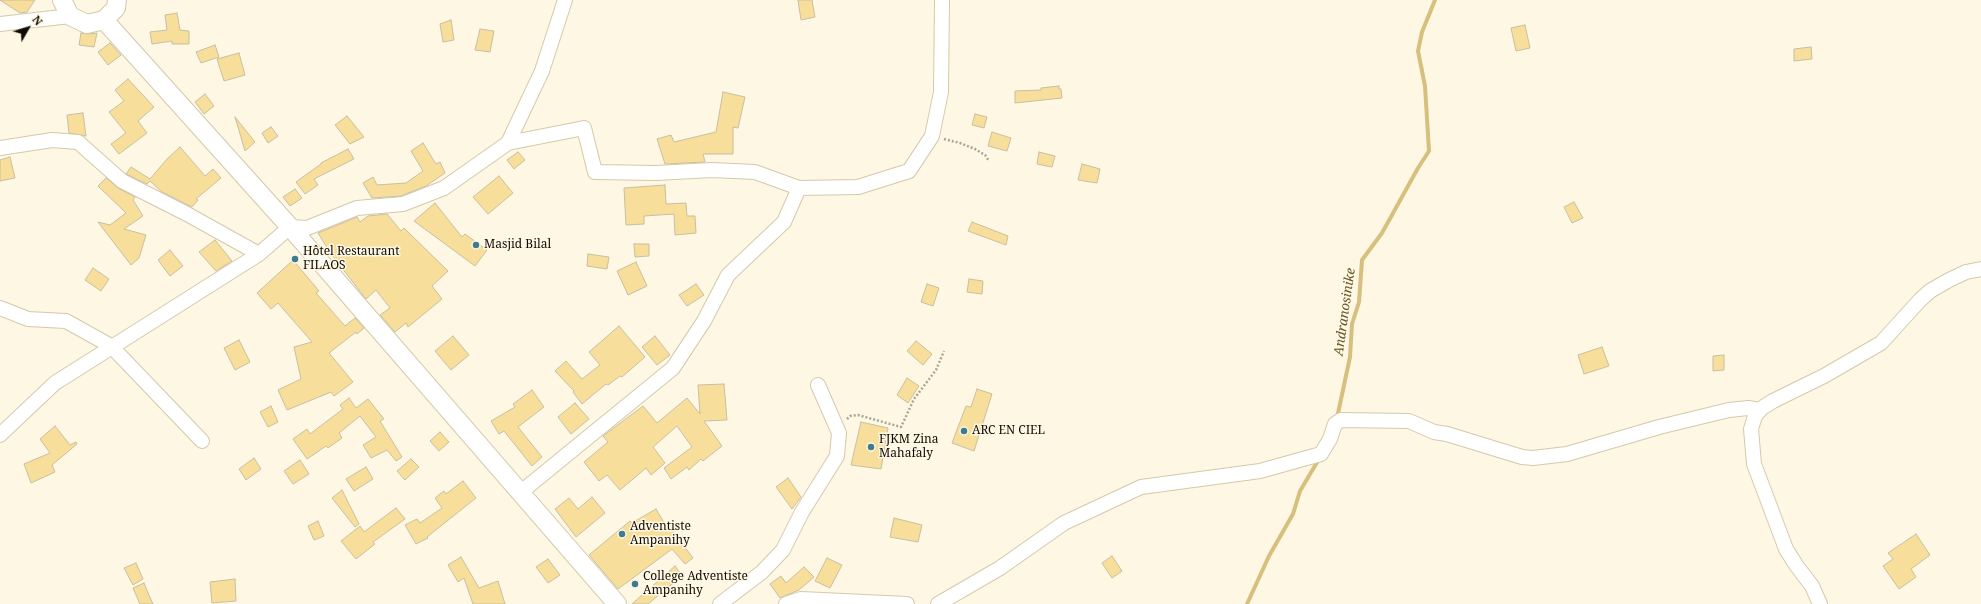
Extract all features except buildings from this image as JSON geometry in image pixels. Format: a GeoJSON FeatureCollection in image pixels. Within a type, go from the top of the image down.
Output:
{"type":"FeatureCollection","features":[{"type":"Feature","properties":{"kind":"main road"},"geometry":{"type":"LineString","coordinates":[[62,0],[70,16],[87,24],[104,20],[116,8],[117,0]]}},
{"type":"Feature","properties":{"kind":"main road"},"geometry":{"type":"LineString","coordinates":[[104,20],[290,227],[617,604]]}},
{"type":"Feature","properties":{"kind":"street"},"geometry":{"type":"LineString","coordinates":[[508,143],[542,71],[565,0]]}},
{"type":"Feature","properties":{"kind":"street"},"geometry":{"type":"LineString","coordinates":[[0,435],[55,383],[111,346],[179,306],[259,254],[290,227],[307,228],[357,208],[403,204],[444,188],[508,143],[584,128],[595,172],[656,173],[712,170],[755,172],[799,188],[858,187],[909,171],[932,136],[941,92],[942,0]]}},
{"type":"Feature","properties":{"kind":"street"},"geometry":{"type":"LineString","coordinates":[[0,24],[70,16]]}},
{"type":"Feature","properties":{"kind":"street"},"geometry":{"type":"LineString","coordinates":[[0,148],[52,140],[78,142],[122,181],[187,214],[259,254]]}},
{"type":"Feature","properties":{"kind":"street"},"geometry":{"type":"LineString","coordinates":[[521,492],[673,368],[704,321],[728,275],[784,222],[799,188]]}},
{"type":"Feature","properties":{"kind":"street"},"geometry":{"type":"LineString","coordinates":[[1820,604],[1812,586],[1796,565],[1782,539],[1754,464],[1751,430],[1755,416],[1760,410],[1773,401],[1845,364],[1881,343],[1930,291],[1948,280],[1966,272],[1981,269]]}},
{"type":"Feature","properties":{"kind":"street"},"geometry":{"type":"LineString","coordinates":[[0,308],[28,319],[66,321],[111,346],[202,441]]}},
{"type":"Feature","properties":{"kind":"street"},"geometry":{"type":"LineString","coordinates":[[720,604],[762,572],[783,550],[802,512],[837,456],[839,433],[818,385]]}},
{"type":"Feature","properties":{"kind":"street"},"geometry":{"type":"LineString","coordinates":[[938,604],[1000,568],[1064,523],[1141,487],[1260,472],[1321,454],[1330,439],[1335,424],[1341,420],[1409,421],[1434,432],[1447,434],[1522,457],[1533,458],[1567,454],[1659,427],[1729,410],[1739,408],[1760,410]]}},
{"type":"Feature","properties":{"kind":"street"},"geometry":{"type":"LineString","coordinates":[[786,604],[801,599],[907,604]]}},
{"type":"Feature","properties":{"kind":"path"},"geometry":{"type":"LineString","coordinates":[[932,136],[960,143],[975,149],[985,155],[989,161]]}},
{"type":"Feature","properties":{"kind":"path"},"geometry":{"type":"LineString","coordinates":[[839,433],[850,416],[858,415],[901,428],[914,399],[936,370],[944,351]]}},
{"type":"Feature","properties":{"kind":"waterway","name":"Andranosinike"},"geometry":{"type":"LineString","coordinates":[[1337,418],[1350,357],[1352,324],[1359,302],[1362,260],[1382,233],[1429,151],[1425,86],[1418,51],[1422,32],[1435,0]]}},
{"type":"Feature","properties":{"kind":"waterway","name":"Andranosinike"},"geometry":{"type":"LineString","coordinates":[[1247,604],[1269,556],[1293,514],[1300,491],[1319,459]]}},
{"type":"Feature","properties":{"kind":"place","name":"Masjid Bilal"},"geometry":{"type":"Point","coordinates":[476,245]}},
{"type":"Feature","properties":{"kind":"place","name":"Hôtel Restaurant FILAOS"},"geometry":{"type":"Point","coordinates":[295,259]}},
{"type":"Feature","properties":{"kind":"place","name":"ARC EN CIEL"},"geometry":{"type":"Point","coordinates":[964,431]}},
{"type":"Feature","properties":{"kind":"place","name":"FJKM Zina Mahafaly"},"geometry":{"type":"Point","coordinates":[871,447]}},
{"type":"Feature","properties":{"kind":"place","name":"Adventiste Ampanihy"},"geometry":{"type":"Point","coordinates":[622,534]}},
{"type":"Feature","properties":{"kind":"place","name":"College Adventiste Ampanihy"},"geometry":{"type":"Point","coordinates":[635,584]}}]}
